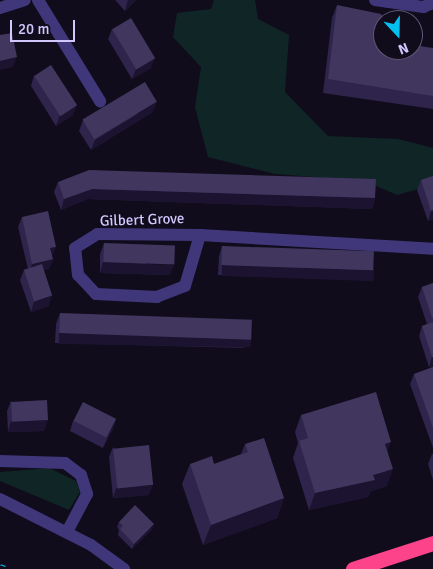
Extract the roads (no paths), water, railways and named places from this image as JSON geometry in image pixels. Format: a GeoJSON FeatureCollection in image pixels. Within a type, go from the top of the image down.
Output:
{"type":"FeatureCollection","features":[{"type":"Feature","properties":{"kind":"highway"},"geometry":{"type":"LineString","coordinates":[[354,569],[433,543]]}},
{"type":"Feature","properties":{"kind":"street"},"geometry":{"type":"LineString","coordinates":[[0,8],[25,0]]}},
{"type":"Feature","properties":{"kind":"street"},"geometry":{"type":"LineString","coordinates":[[38,0],[100,101]]}},
{"type":"Feature","properties":{"kind":"street"},"geometry":{"type":"LineString","coordinates":[[375,0],[423,7],[433,3]]}},
{"type":"Feature","properties":{"kind":"street","name":"Gilbert Grove"},"geometry":{"type":"LineString","coordinates":[[200,234],[185,286],[157,297],[96,294],[78,275],[76,248],[97,234],[200,234],[433,249]]}},
{"type":"Feature","properties":{"kind":"street"},"geometry":{"type":"LineString","coordinates":[[0,461],[65,463],[81,475],[87,494],[67,532]]}},
{"type":"Feature","properties":{"kind":"street"},"geometry":{"type":"LineString","coordinates":[[0,499],[67,532],[124,569]]}},
{"type":"Feature","properties":{"kind":"railway"},"geometry":{"type":"LineString","coordinates":[[0,567],[5,569]]}}]}
